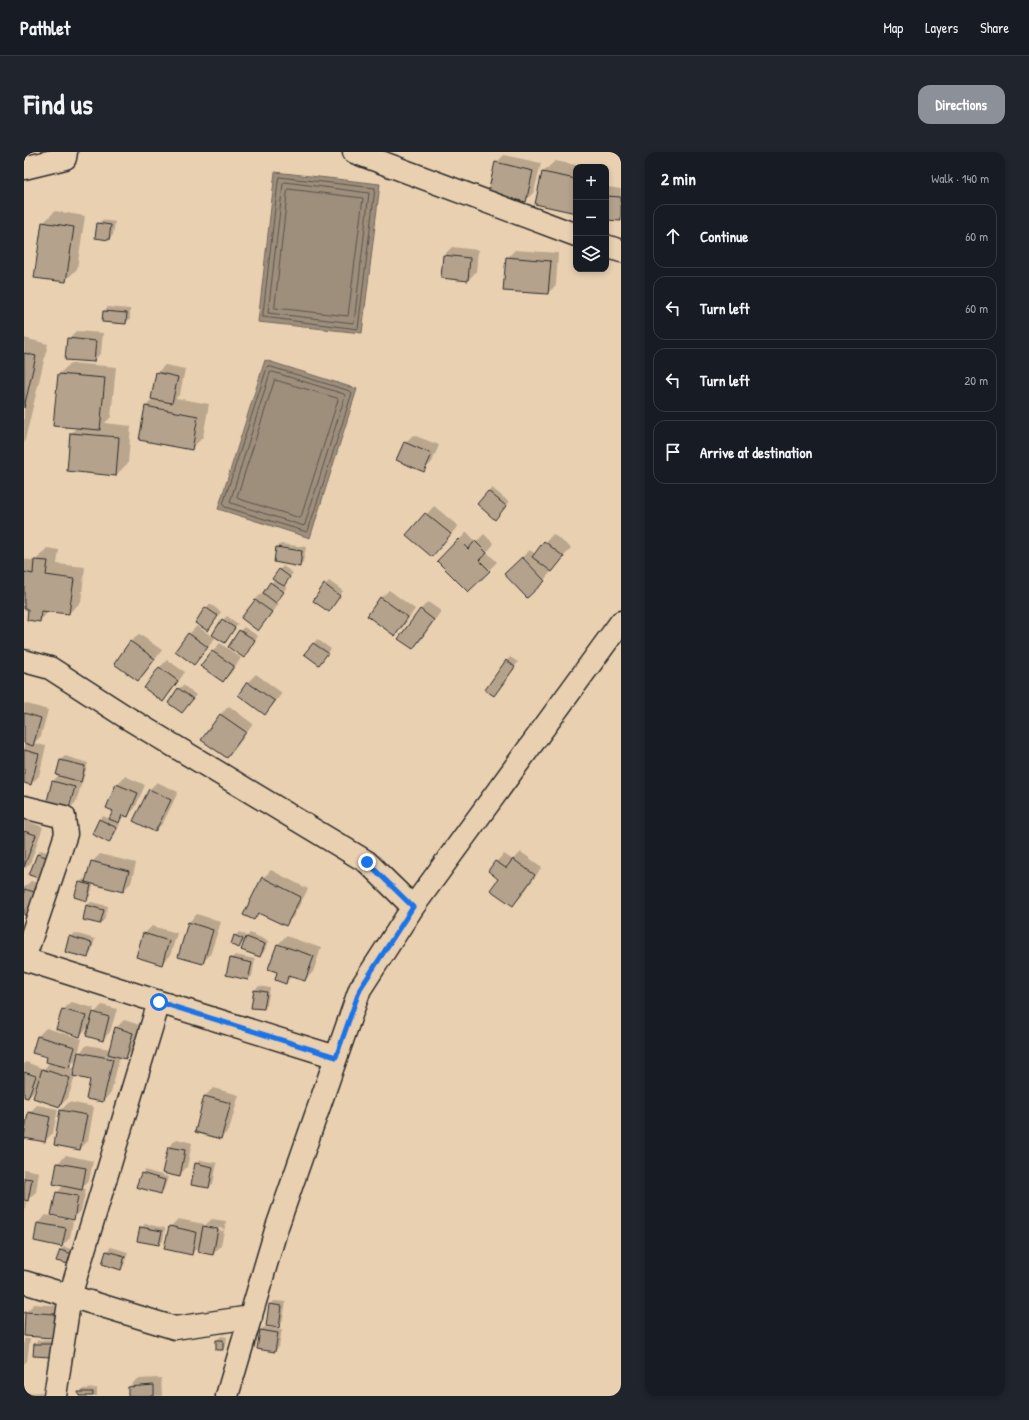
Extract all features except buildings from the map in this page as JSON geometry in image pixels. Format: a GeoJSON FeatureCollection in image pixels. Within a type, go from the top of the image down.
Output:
{"type":"FeatureCollection","features":[{"type":"Feature","properties":{"kind":"street"},"geometry":{"type":"LineString","coordinates":[[24,168],[65,158],[66,152]]}},
{"type":"Feature","properties":{"kind":"street"},"geometry":{"type":"LineString","coordinates":[[354,152],[573,234]]}},
{"type":"Feature","properties":{"kind":"street"},"geometry":{"type":"LineString","coordinates":[[609,247],[621,251]]}},
{"type":"Feature","properties":{"kind":"street"},"geometry":{"type":"LineString","coordinates":[[227,1396],[277,1227],[360,989],[413,907],[621,622]]}},
{"type":"Feature","properties":{"kind":"street"},"geometry":{"type":"LineString","coordinates":[[24,661],[50,668],[133,721],[367,862],[413,907]]}},
{"type":"Feature","properties":{"kind":"street"},"geometry":{"type":"LineString","coordinates":[[24,807],[64,817],[66,834],[24,959],[336,1057]]}},
{"type":"Feature","properties":{"kind":"street"},"geometry":{"type":"LineString","coordinates":[[55,1396],[70,1296],[159,1002]]}},
{"type":"Feature","properties":{"kind":"street"},"geometry":{"type":"LineString","coordinates":[[24,1282],[175,1328],[251,1317]]}},
{"type":"Feature","properties":{"kind":"water"},"geometry":{"type":"Polygon","coordinates":[[[275,172],[380,184],[362,333],[258,322],[275,172]]]}},
{"type":"Feature","properties":{"kind":"water"},"geometry":{"type":"Polygon","coordinates":[[[265,360],[357,389],[310,538],[218,509],[265,360]]]}},
{"type":"Feature","properties":{"kind":"route"},"geometry":{"type":"LineString","coordinates":[[159,1002],[336,1057],[360,989],[413,907],[367,862]]}}]}
